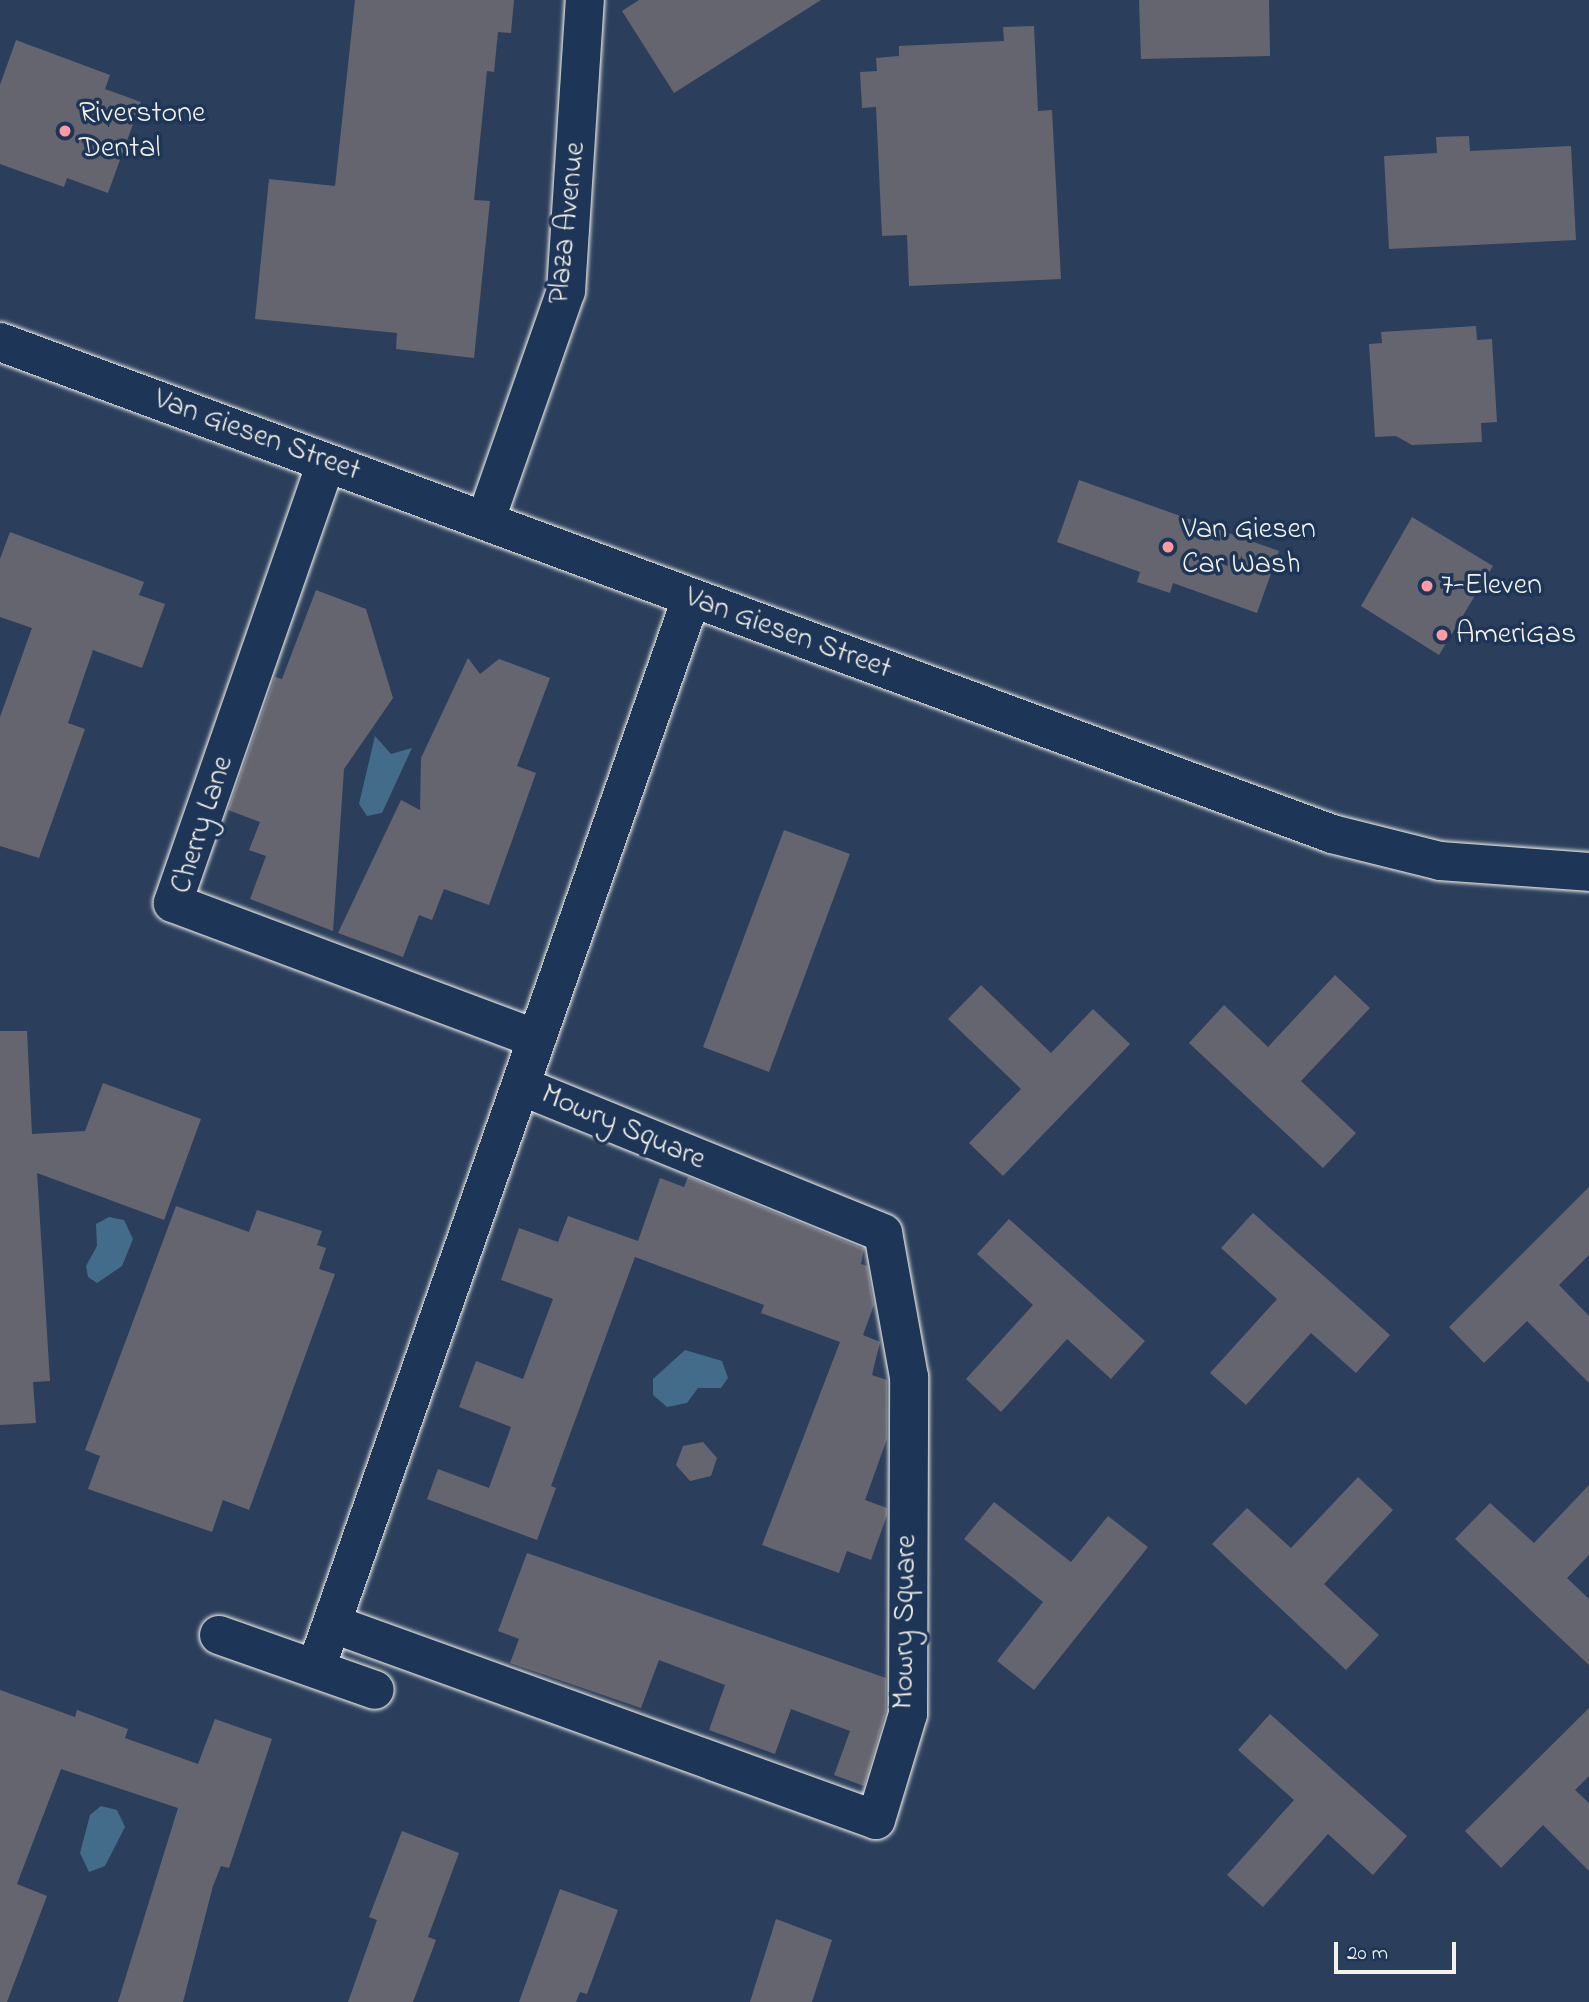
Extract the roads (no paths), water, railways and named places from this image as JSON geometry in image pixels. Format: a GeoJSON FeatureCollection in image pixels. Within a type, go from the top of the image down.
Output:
{"type":"FeatureCollection","features":[{"type":"Feature","properties":{"kind":"street","name":"Plaza Avenue"},"geometry":{"type":"LineString","coordinates":[[486,519],[566,291],[585,0]]}},
{"type":"Feature","properties":{"kind":"street","name":"Van Giesen Street"},"geometry":{"type":"LineString","coordinates":[[0,342],[326,463],[486,519],[691,599],[1332,834],[1440,861],[1589,872]]}},
{"type":"Feature","properties":{"kind":"street","name":"Cherry Lane"},"geometry":{"type":"LineString","coordinates":[[326,463],[173,903],[536,1039]]}},
{"type":"Feature","properties":{"kind":"street","name":"Mowry Square"},"geometry":{"type":"LineString","coordinates":[[316,1668],[524,1087],[536,1039],[691,599]]}},
{"type":"Feature","properties":{"kind":"street","name":"Mowry Square"},"geometry":{"type":"LineString","coordinates":[[333,1624],[876,1820],[908,1714],[909,1377],[883,1233],[524,1087]]}},
{"type":"Feature","properties":{"kind":"street"},"geometry":{"type":"LineString","coordinates":[[219,1635],[375,1690]]}},
{"type":"Feature","properties":{"kind":"water"},"geometry":{"type":"Polygon","coordinates":[[[375,736],[391,754],[412,748],[382,813],[367,816],[359,804],[375,736]]]}},
{"type":"Feature","properties":{"kind":"water"},"geometry":{"type":"Polygon","coordinates":[[[109,1217],[124,1220],[133,1239],[122,1266],[97,1283],[88,1277],[86,1266],[97,1246],[96,1224],[109,1217]]]}},
{"type":"Feature","properties":{"kind":"water"},"geometry":{"type":"Polygon","coordinates":[[[685,1350],[722,1361],[728,1378],[721,1388],[698,1388],[687,1403],[667,1407],[653,1395],[653,1379],[685,1350]]]}},
{"type":"Feature","properties":{"kind":"water"},"geometry":{"type":"Polygon","coordinates":[[[101,1806],[117,1810],[125,1827],[105,1866],[89,1872],[80,1853],[90,1815],[101,1806]]]}},
{"type":"Feature","properties":{"kind":"place","name":"Riverstone Dental"},"geometry":{"type":"Point","coordinates":[65,131]}},
{"type":"Feature","properties":{"kind":"place","name":"Van Giesen Car Wash"},"geometry":{"type":"Point","coordinates":[1168,547]}},
{"type":"Feature","properties":{"kind":"place","name":"7-Eleven"},"geometry":{"type":"Point","coordinates":[1427,586]}},
{"type":"Feature","properties":{"kind":"place","name":"AmeriGas"},"geometry":{"type":"Point","coordinates":[1442,635]}}]}
